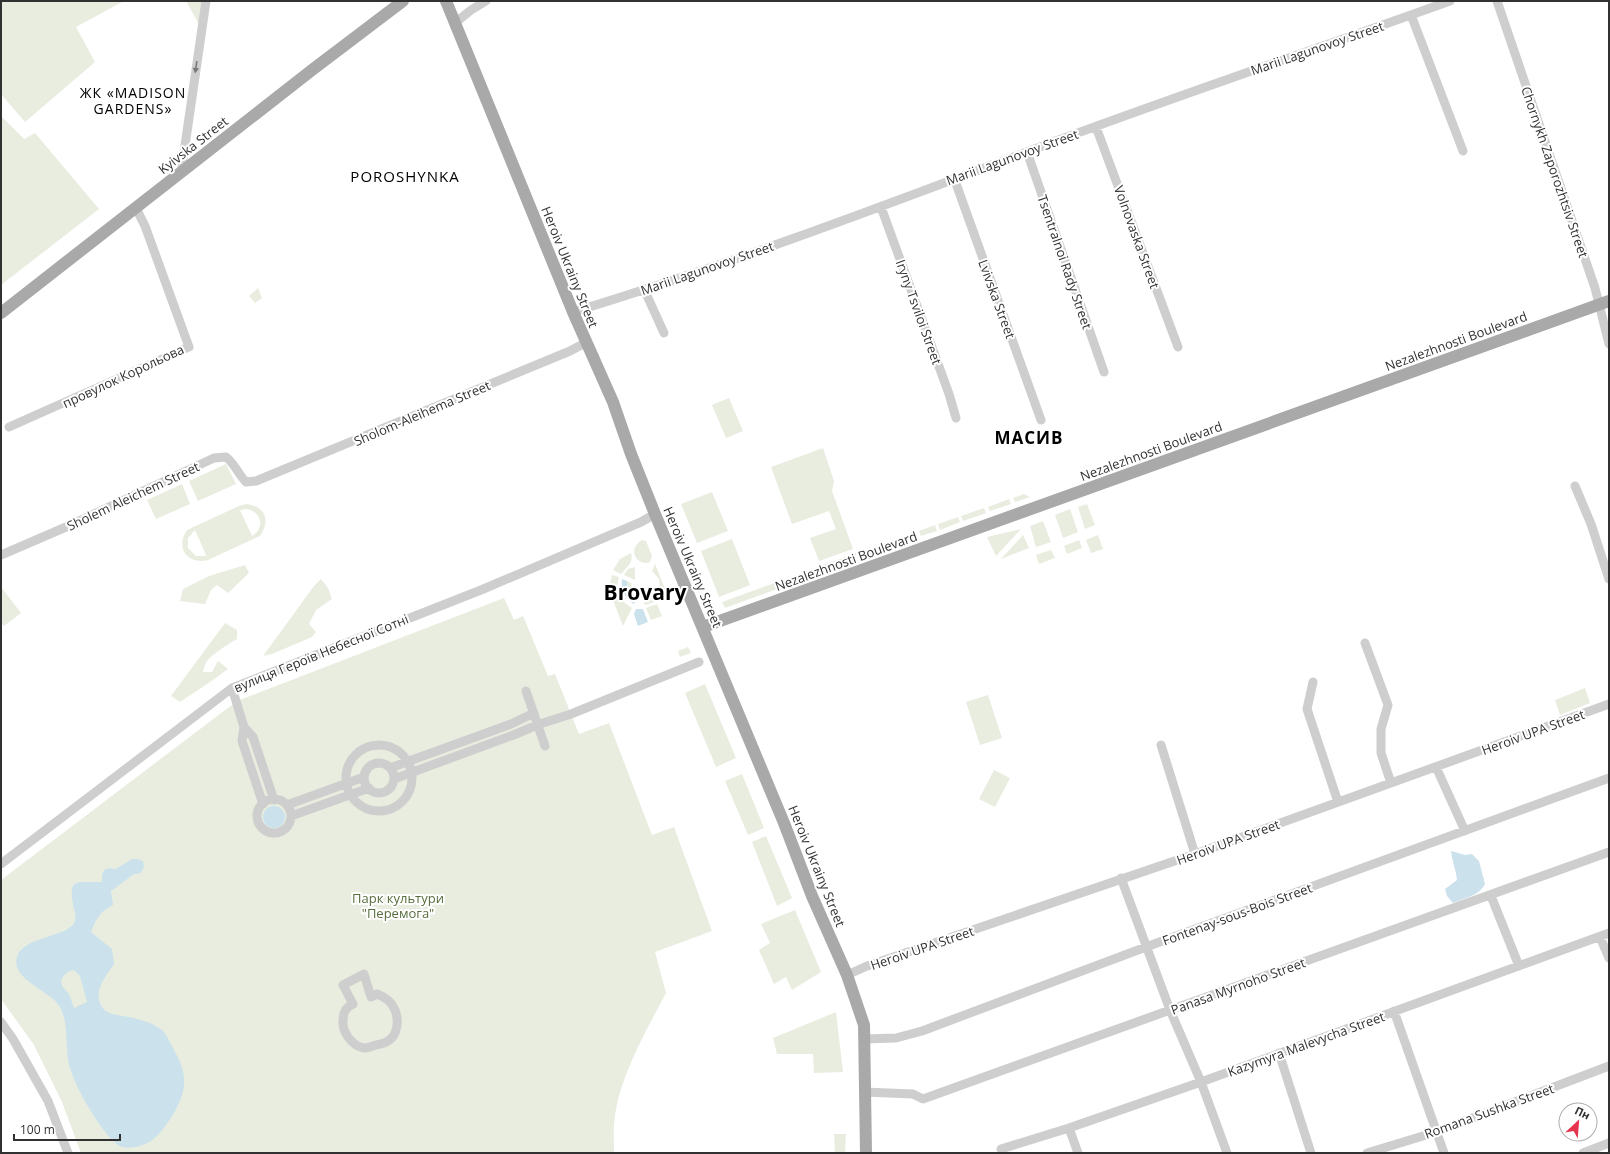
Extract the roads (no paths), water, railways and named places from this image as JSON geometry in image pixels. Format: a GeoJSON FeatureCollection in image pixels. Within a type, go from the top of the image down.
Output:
{"type":"FeatureCollection","features":[{"type":"Feature","properties":{"kind":"main road","name":"Kyivska Street"},"geometry":{"type":"LineString","coordinates":[[2,309],[136,208],[312,70],[403,1]]}},
{"type":"Feature","properties":{"kind":"main road","name":"Heroiv Ukrainy Street"},"geometry":{"type":"LineString","coordinates":[[446,1],[573,312],[613,402],[631,454],[655,514],[789,835],[812,896],[847,975],[864,1025],[866,1153]]}},
{"type":"Feature","properties":{"kind":"main road","name":"Nezalezhnosti Boulevard"},"geometry":{"type":"LineString","coordinates":[[703,627],[1604,303]]}},
{"type":"Feature","properties":{"kind":"street"},"geometry":{"type":"LineString","coordinates":[[181,173],[206,1]]}},
{"type":"Feature","properties":{"kind":"street"},"geometry":{"type":"LineString","coordinates":[[455,23],[471,10],[486,1]]}},
{"type":"Feature","properties":{"kind":"street","name":"Marii Lagunovoy Street"},"geometry":{"type":"LineString","coordinates":[[573,312],[881,207],[954,178],[1096,126],[1450,1]]}},
{"type":"Feature","properties":{"kind":"street","name":"Chornykh Zaporozhtsiv Street"},"geometry":{"type":"LineString","coordinates":[[1497,1],[1604,303],[1609,344]]}},
{"type":"Feature","properties":{"kind":"street"},"geometry":{"type":"LineString","coordinates":[[1411,15],[1463,151]]}},
{"type":"Feature","properties":{"kind":"street","name":"Volnovaska Street"},"geometry":{"type":"LineString","coordinates":[[1096,126],[1178,347]]}},
{"type":"Feature","properties":{"kind":"street","name":"Tsentralnoi Rady Street"},"geometry":{"type":"LineString","coordinates":[[1027,152],[1104,372]]}},
{"type":"Feature","properties":{"kind":"street","name":"Lvivska Street"},"geometry":{"type":"LineString","coordinates":[[954,178],[1041,420]]}},
{"type":"Feature","properties":{"kind":"street","name":"Iryny Tsviloi Street"},"geometry":{"type":"LineString","coordinates":[[881,207],[949,394],[956,418]]}},
{"type":"Feature","properties":{"kind":"street","name":"провулок Корольова"},"geometry":{"type":"LineString","coordinates":[[9,428],[188,347],[148,233],[136,208]]}},
{"type":"Feature","properties":{"kind":"street"},"geometry":{"type":"LineString","coordinates":[[644,289],[664,333]]}},
{"type":"Feature","properties":{"kind":"street","name":"Sholom-Aleihema Street"},"geometry":{"type":"LineString","coordinates":[[1,555],[66,527],[214,458],[226,457],[234,464],[240,476],[246,482],[256,481],[473,392],[570,351],[586,342]]}},
{"type":"Feature","properties":{"kind":"street"},"geometry":{"type":"LineString","coordinates":[[1576,486],[1591,524],[1609,579]]}},
{"type":"Feature","properties":{"kind":"street","name":"вулиця Героїв Небесної Сотні"},"geometry":{"type":"LineString","coordinates":[[1,864],[232,688],[481,590],[641,522],[655,514]]}},
{"type":"Feature","properties":{"kind":"street"},"geometry":{"type":"LineString","coordinates":[[1365,643],[1388,705],[1381,729],[1381,753],[1391,783]]}},
{"type":"Feature","properties":{"kind":"street"},"geometry":{"type":"LineString","coordinates":[[394,779],[537,725],[571,714],[699,662]]}},
{"type":"Feature","properties":{"kind":"street"},"geometry":{"type":"LineString","coordinates":[[1313,682],[1307,709],[1338,802]]}},
{"type":"Feature","properties":{"kind":"street"},"geometry":{"type":"LineString","coordinates":[[232,688],[244,727],[253,737],[274,800]]}},
{"type":"Feature","properties":{"kind":"street"},"geometry":{"type":"LineString","coordinates":[[526,692],[545,746]]}},
{"type":"Feature","properties":{"kind":"street","name":"Heroiv UPA Street"},"geometry":{"type":"LineString","coordinates":[[847,975],[867,966],[1195,854],[1609,704]]}},
{"type":"Feature","properties":{"kind":"street"},"geometry":{"type":"LineString","coordinates":[[390,768],[511,724],[534,714]]}},
{"type":"Feature","properties":{"kind":"street"},"geometry":{"type":"LineString","coordinates":[[244,727],[242,741],[263,804]]}},
{"type":"Feature","properties":{"kind":"street"},"geometry":{"type":"LineString","coordinates":[[377,745],[388,746],[398,751],[407,761],[412,772],[412,784],[407,795],[400,803],[390,809],[378,811],[367,808],[357,802],[351,794],[347,783],[347,771],[351,761],[358,753],[367,747],[377,745]]}},
{"type":"Feature","properties":{"kind":"street"},"geometry":{"type":"LineString","coordinates":[[1161,745],[1195,854]]}},
{"type":"Feature","properties":{"kind":"street"},"geometry":{"type":"LineString","coordinates":[[375,763],[383,763],[390,768],[394,779],[392,785],[385,791],[376,792],[369,788],[364,777],[367,769],[375,763]]}},
{"type":"Feature","properties":{"kind":"street"},"geometry":{"type":"LineString","coordinates":[[1436,767],[1465,831]]}},
{"type":"Feature","properties":{"kind":"street"},"geometry":{"type":"LineString","coordinates":[[287,805],[364,777]]}},
{"type":"Feature","properties":{"kind":"street","name":"Fontenay-sous-Bois Street"},"geometry":{"type":"LineString","coordinates":[[864,1039],[896,1038],[922,1031],[1146,947],[1609,778]]}},
{"type":"Feature","properties":{"kind":"street"},"geometry":{"type":"LineString","coordinates":[[291,816],[369,788]]}},
{"type":"Feature","properties":{"kind":"street"},"geometry":{"type":"LineString","coordinates":[[274,800],[282,801],[287,805],[291,816],[289,825],[282,831],[274,833],[266,831],[260,825],[257,818],[259,810],[263,804],[274,800]]}},
{"type":"Feature","properties":{"kind":"street","name":"Panasa Myrnoho Street"},"geometry":{"type":"LineString","coordinates":[[864,1092],[913,1094],[923,1099],[1491,896],[1609,852]]}},
{"type":"Feature","properties":{"kind":"street"},"geometry":{"type":"LineString","coordinates":[[1122,878],[1170,1010],[1201,1082],[1227,1153]]}},
{"type":"Feature","properties":{"kind":"street"},"geometry":{"type":"LineString","coordinates":[[1491,896],[1519,966]]}},
{"type":"Feature","properties":{"kind":"street"},"geometry":{"type":"LineString","coordinates":[[1605,935],[1609,958]]}},
{"type":"Feature","properties":{"kind":"street","name":"Kazymyra Malevycha Street"},"geometry":{"type":"LineString","coordinates":[[1001,1149],[1069,1128],[1201,1082],[1605,935]]}},
{"type":"Feature","properties":{"kind":"street"},"geometry":{"type":"LineString","coordinates":[[364,974],[371,997],[377,994],[382,996],[393,1006],[397,1014],[397,1023],[394,1036],[388,1041],[365,1048],[357,1045],[350,1039],[344,1028],[343,1014],[348,1007],[353,1004],[343,985],[364,974]]}},
{"type":"Feature","properties":{"kind":"street"},"geometry":{"type":"LineString","coordinates":[[1394,1011],[1444,1153]]}},
{"type":"Feature","properties":{"kind":"street"},"geometry":{"type":"LineString","coordinates":[[1,1022],[13,1039],[48,1101],[68,1153]]}},
{"type":"Feature","properties":{"kind":"street"},"geometry":{"type":"LineString","coordinates":[[1279,1054],[1311,1153]]}},
{"type":"Feature","properties":{"kind":"street","name":"Romana Sushka Street"},"geometry":{"type":"LineString","coordinates":[[1367,1153],[1436,1132],[1609,1066]]}},
{"type":"Feature","properties":{"kind":"street"},"geometry":{"type":"LineString","coordinates":[[1069,1128],[1078,1153]]}},
{"type":"Feature","properties":{"kind":"street"},"geometry":{"type":"LineString","coordinates":[[1583,1153],[1609,1143]]}},
{"type":"Feature","properties":{"kind":"water"},"geometry":{"type":"Polygon","coordinates":[[[622,579],[627,581],[628,592],[636,600],[634,604],[624,593],[622,579]]]}},
{"type":"Feature","properties":{"kind":"water"},"geometry":{"type":"Polygon","coordinates":[[[636,609],[643,609],[648,622],[638,626],[634,614],[636,609]]]}},
{"type":"Feature","properties":{"kind":"water"},"geometry":{"type":"Polygon","coordinates":[[[274,806],[282,809],[285,817],[282,825],[274,828],[266,825],[263,817],[266,809],[274,806]]]}},
{"type":"Feature","properties":{"kind":"water"},"geometry":{"type":"Polygon","coordinates":[[[1451,851],[1465,855],[1472,854],[1479,861],[1485,884],[1475,894],[1453,903],[1447,896],[1445,889],[1457,880],[1451,851]]]}},
{"type":"Feature","properties":{"kind":"water"},"geometry":{"type":"Polygon","coordinates":[[[132,859],[143,861],[144,867],[141,873],[134,874],[111,891],[113,905],[102,912],[95,922],[91,932],[112,949],[114,964],[101,984],[99,990],[99,1001],[102,1007],[109,1013],[144,1021],[163,1031],[183,1069],[184,1079],[181,1099],[168,1123],[148,1143],[130,1148],[121,1147],[111,1139],[89,1108],[76,1083],[69,1064],[65,1021],[60,1007],[48,995],[25,978],[16,965],[17,957],[21,950],[28,944],[71,927],[75,921],[72,898],[73,886],[80,882],[102,882],[104,870],[109,868],[116,869],[132,859]],[[74,970],[69,971],[61,980],[62,986],[69,994],[74,1008],[87,1002],[80,976],[74,970]]]}},
{"type":"Feature","properties":{"kind":"district","name":"ЖК «MADISON GARDENS»"},"geometry":{"type":"Point","coordinates":[133,100]}},
{"type":"Feature","properties":{"kind":"district","name":"POROSHYNKA"},"geometry":{"type":"Point","coordinates":[405,176]}},
{"type":"Feature","properties":{"kind":"district","name":"МАСИВ"},"geometry":{"type":"Point","coordinates":[1029,437]}},
{"type":"Feature","properties":{"kind":"district","name":"Brovary"},"geometry":{"type":"Point","coordinates":[645,592]}},
{"type":"Feature","properties":{"kind":"park label","name":"Парк культури \"Перемога\""},"geometry":{"type":"Point","coordinates":[398,906]}}]}
